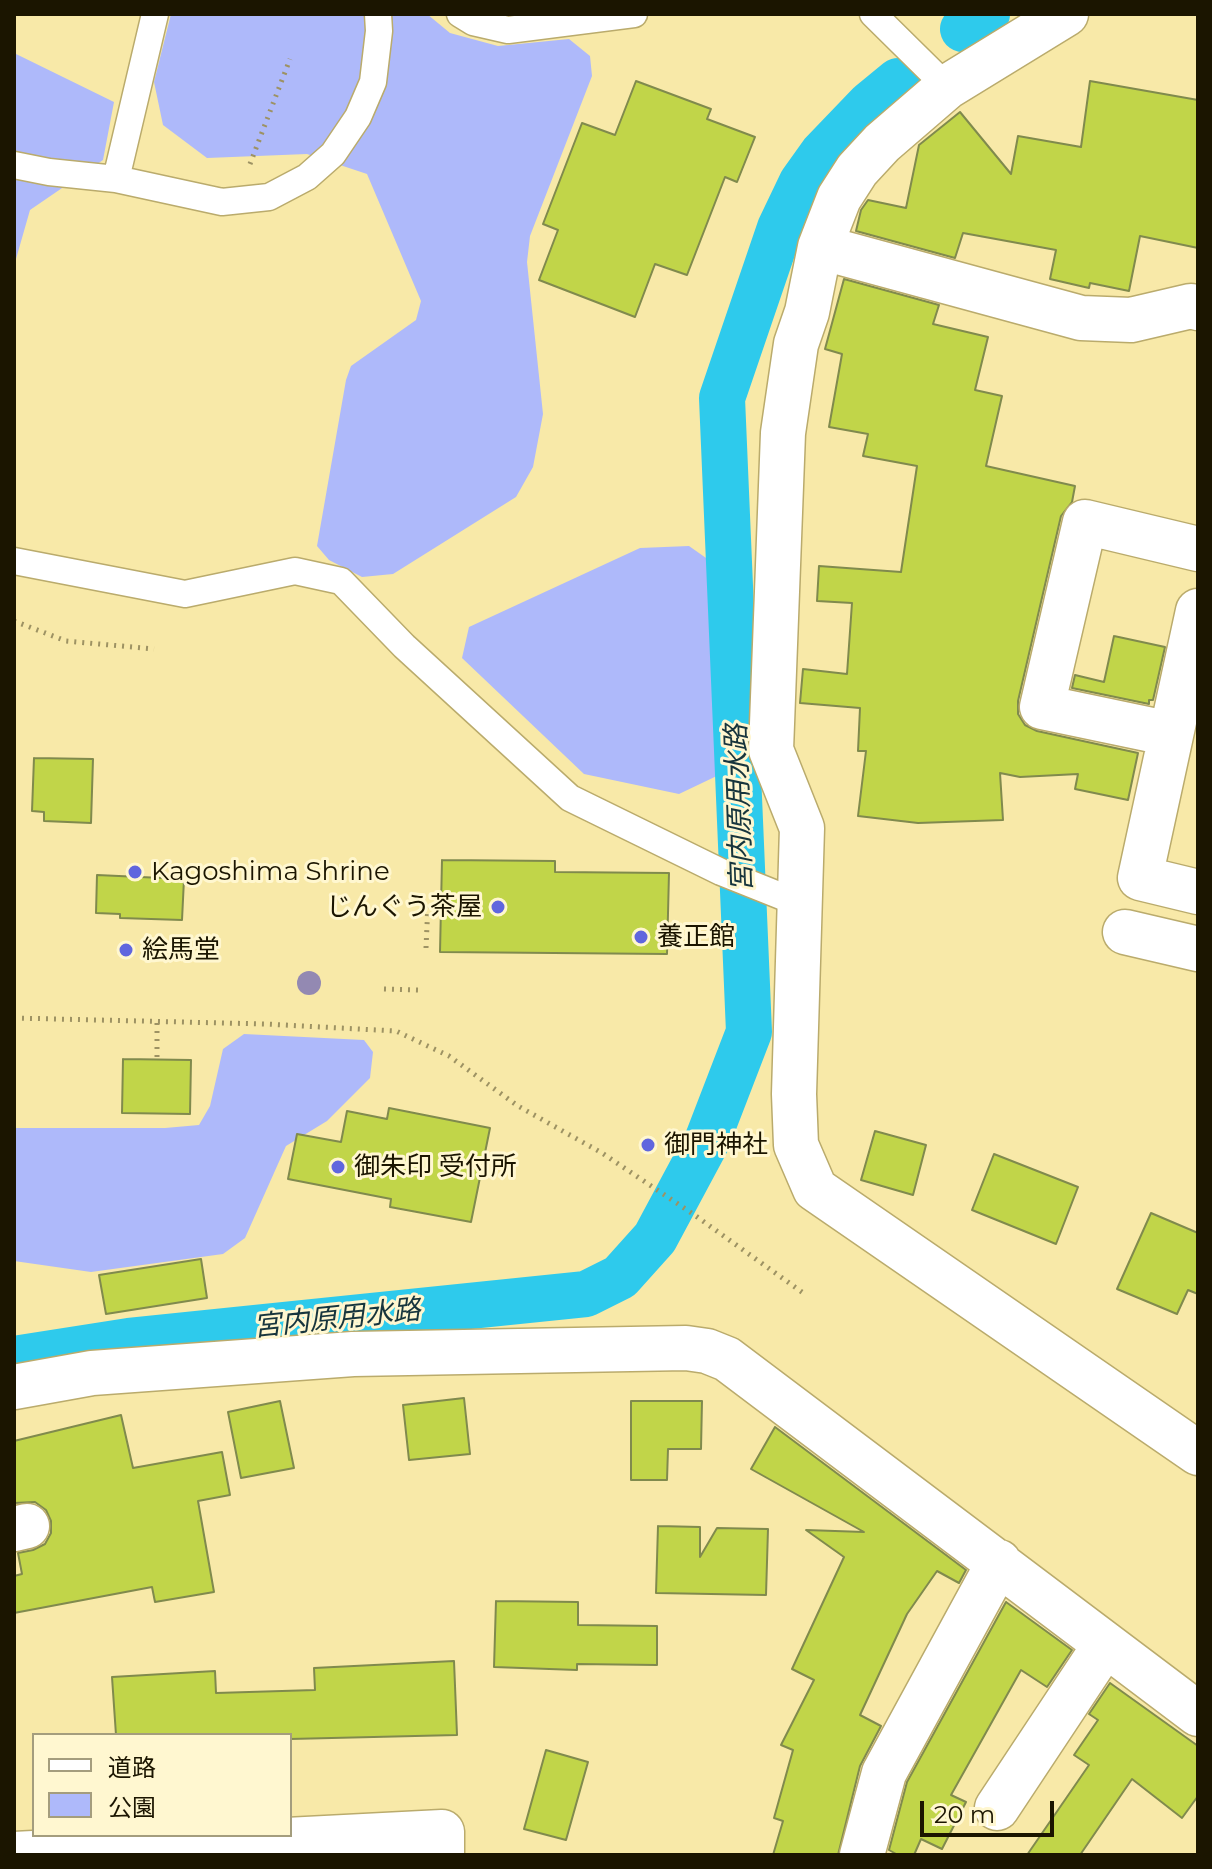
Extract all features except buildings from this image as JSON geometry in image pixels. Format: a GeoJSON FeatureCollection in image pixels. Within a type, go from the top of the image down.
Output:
{"type":"FeatureCollection","features":[{"type":"Feature","properties":{"kind":"street"},"geometry":{"type":"LineString","coordinates":[[1066,14],[947,87],[891,135],[857,170],[839,198],[820,247],[807,312],[796,344],[783,433],[771,750],[802,828],[789,899],[796,1145],[815,1189],[1198,1453]]}},
{"type":"Feature","properties":{"kind":"street"},"geometry":{"type":"LineString","coordinates":[[820,247],[1081,318],[1131,320],[1196,297]]}},
{"type":"Feature","properties":{"kind":"street"},"geometry":{"type":"LineString","coordinates":[[1171,734],[1042,707],[1085,522],[1198,549]]}},
{"type":"Feature","properties":{"kind":"street"},"geometry":{"type":"LineString","coordinates":[[1198,611],[1140,878],[1198,892]]}},
{"type":"Feature","properties":{"kind":"street"},"geometry":{"type":"LineString","coordinates":[[1125,932],[1198,949]]}},
{"type":"Feature","properties":{"kind":"street"},"geometry":{"type":"LineString","coordinates":[[14,1387],[92,1373],[353,1354],[686,1348],[707,1351],[727,1359],[1198,1714]]}},
{"type":"Feature","properties":{"kind":"street"},"geometry":{"type":"LineString","coordinates":[[862,1855],[884,1773],[999,1562]]}},
{"type":"Feature","properties":{"kind":"street"},"geometry":{"type":"LineString","coordinates":[[997,1808],[1105,1645]]}},
{"type":"Feature","properties":{"kind":"street"},"geometry":{"type":"LineString","coordinates":[[14,1854],[442,1832],[442,1855]]}},
{"type":"Feature","properties":{"kind":"lane"},"geometry":{"type":"LineString","coordinates":[[116,179],[155,14]]}},
{"type":"Feature","properties":{"kind":"lane"},"geometry":{"type":"LineString","coordinates":[[14,165],[116,179],[222,202],[269,197],[307,177],[333,154],[358,117],[373,82],[378,14]]}},
{"type":"Feature","properties":{"kind":"lane"},"geometry":{"type":"LineString","coordinates":[[460,14],[473,22],[508,30],[634,14]]}},
{"type":"Feature","properties":{"kind":"lane"},"geometry":{"type":"LineString","coordinates":[[873,14],[947,87]]}},
{"type":"Feature","properties":{"kind":"lane"},"geometry":{"type":"LineString","coordinates":[[14,561],[185,594],[295,571],[341,581],[404,646],[570,798],[721,872],[789,899]]}},
{"type":"Feature","properties":{"kind":"path"},"geometry":{"type":"LineString","coordinates":[[247,172],[290,59]]}},
{"type":"Feature","properties":{"kind":"path"},"geometry":{"type":"LineString","coordinates":[[14,621],[66,641],[154,649]]}},
{"type":"Feature","properties":{"kind":"path"},"geometry":{"type":"LineString","coordinates":[[426,948],[428,903]]}},
{"type":"Feature","properties":{"kind":"path"},"geometry":{"type":"LineString","coordinates":[[384,989],[418,990]]}},
{"type":"Feature","properties":{"kind":"path"},"geometry":{"type":"LineString","coordinates":[[14,1018],[265,1024],[396,1031],[449,1056],[518,1106],[602,1153],[806,1295]]}},
{"type":"Feature","properties":{"kind":"path"},"geometry":{"type":"LineString","coordinates":[[157,1023],[157,1058]]}},
{"type":"Feature","properties":{"kind":"green space"},"geometry":{"type":"Polygon","coordinates":[[[171,14],[427,14],[450,33],[498,46],[569,39],[590,56],[592,76],[530,236],[527,262],[543,414],[533,467],[516,497],[393,574],[362,577],[329,560],[317,546],[351,366],[416,320],[421,301],[367,174],[307,154],[207,158],[163,125],[154,82],[171,14]]]}},
{"type":"Feature","properties":{"kind":"green space"},"geometry":{"type":"Polygon","coordinates":[[[14,53],[114,102],[103,160],[30,210],[14,266],[14,53]]]}},
{"type":"Feature","properties":{"kind":"green space"},"geometry":{"type":"Polygon","coordinates":[[[689,546],[716,565],[723,773],[679,794],[584,774],[462,658],[469,627],[640,548],[689,546]]]}},
{"type":"Feature","properties":{"kind":"green space"},"geometry":{"type":"Polygon","coordinates":[[[244,1034],[364,1040],[373,1052],[370,1078],[327,1121],[286,1146],[245,1238],[223,1254],[91,1272],[14,1261],[14,1128],[165,1128],[199,1125],[210,1106],[223,1049],[244,1034]]]}},
{"type":"Feature","properties":{"kind":"waterway","name":"宮内原用水路"},"geometry":{"type":"LineString","coordinates":[[963,29],[987,14]]}},
{"type":"Feature","properties":{"kind":"waterway","name":"宮内原用水路"},"geometry":{"type":"LineString","coordinates":[[14,1359],[129,1341],[586,1294],[620,1277],[655,1238],[707,1141],[749,1032],[722,398],[780,228],[802,182],[822,154],[870,104],[898,81]]}},
{"type":"Feature","properties":{"kind":"place","name":"Kagoshima Shrine"},"geometry":{"type":"Point","coordinates":[135,872]}},
{"type":"Feature","properties":{"kind":"place","name":"じんぐう茶屋"},"geometry":{"type":"Point","coordinates":[498,907]}},
{"type":"Feature","properties":{"kind":"place","name":"養正館"},"geometry":{"type":"Point","coordinates":[641,937]}},
{"type":"Feature","properties":{"kind":"place","name":"絵馬堂"},"geometry":{"type":"Point","coordinates":[126,950]}},
{"type":"Feature","properties":{"kind":"place","name":"御門神社"},"geometry":{"type":"Point","coordinates":[648,1145]}},
{"type":"Feature","properties":{"kind":"place","name":"御朱印 受付所"},"geometry":{"type":"Point","coordinates":[338,1167]}}]}
